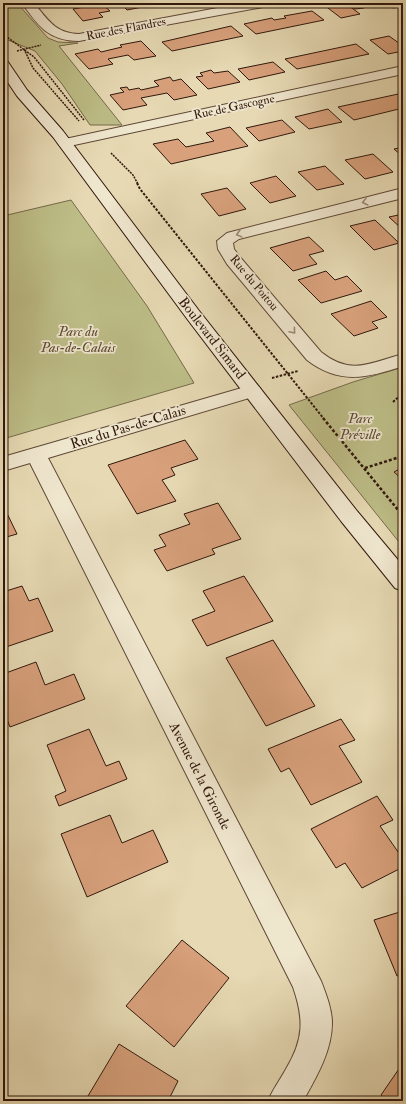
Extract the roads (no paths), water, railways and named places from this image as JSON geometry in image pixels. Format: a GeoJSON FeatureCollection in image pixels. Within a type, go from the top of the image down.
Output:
{"type":"FeatureCollection","features":[{"type":"Feature","properties":{"kind":"street","name":"Rue des Flandres"},"geometry":{"type":"LineString","coordinates":[[28,3],[51,32],[58,36],[68,38],[92,36],[262,3]]}},
{"type":"Feature","properties":{"kind":"street","name":"Boulevard Simard"},"geometry":{"type":"LineString","coordinates":[[3,65],[22,93],[50,123],[259,385],[349,516],[403,582]]}},
{"type":"Feature","properties":{"kind":"street","name":"Rue de Gascogne"},"geometry":{"type":"LineString","coordinates":[[66,143],[403,70]]}},
{"type":"Feature","properties":{"kind":"street","name":"Boulevard Simard"},"geometry":{"type":"LineString","coordinates":[[3,80],[22,93]]}},
{"type":"Feature","properties":{"kind":"street","name":"Rue du Poitou"},"geometry":{"type":"LineString","coordinates":[[403,193],[233,236],[225,241],[226,249],[233,260],[314,356],[323,364],[335,370],[350,372],[362,371],[403,360]]}},
{"type":"Feature","properties":{"kind":"street","name":"Rue du Pas-de-Calais"},"geometry":{"type":"LineString","coordinates":[[3,464],[259,385]]}},
{"type":"Feature","properties":{"kind":"street","name":"Avenue de la Gironde"},"geometry":{"type":"LineString","coordinates":[[36,455],[306,981],[316,1011],[316,1041],[300,1076],[284,1101]]}},
{"type":"Feature","properties":{"kind":"park label","name":"Parc du Pas-de-Calais"},"geometry":{"type":"Point","coordinates":[78,340]}},
{"type":"Feature","properties":{"kind":"park label","name":"Parc Préville"},"geometry":{"type":"Point","coordinates":[360,426]}}]}
